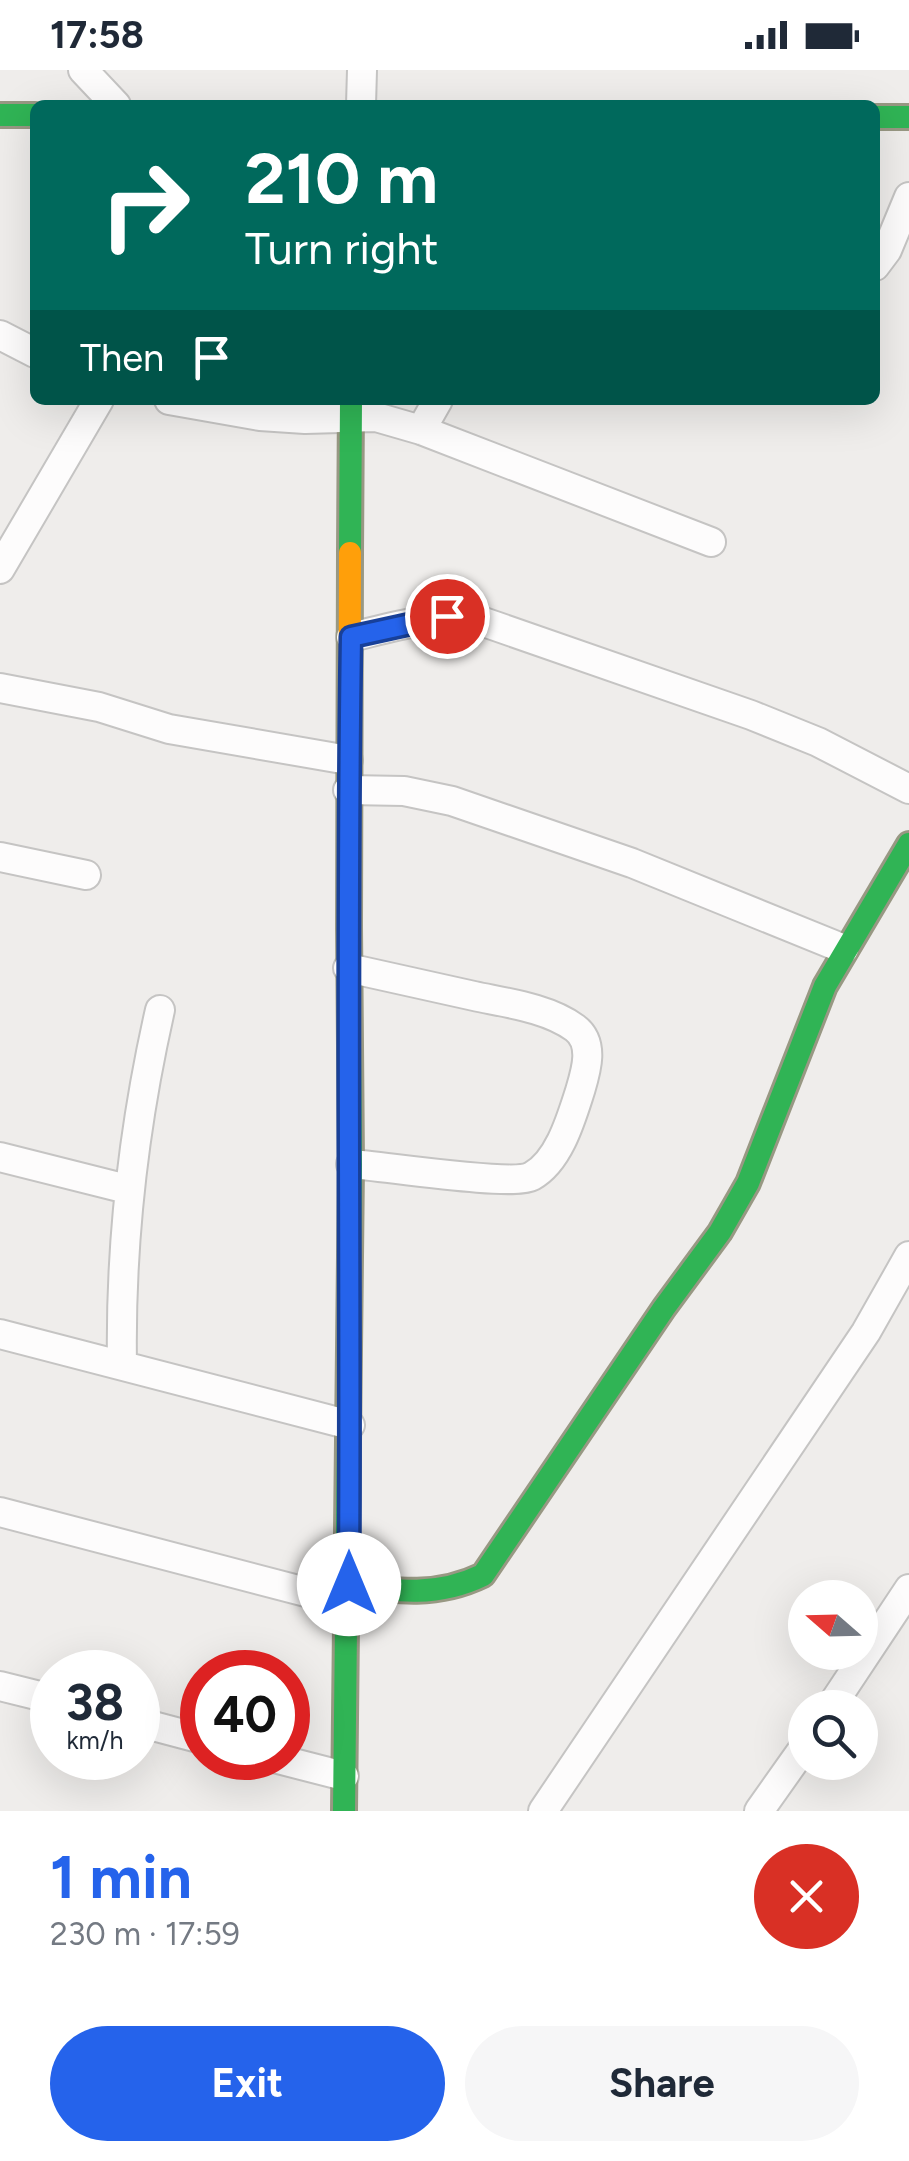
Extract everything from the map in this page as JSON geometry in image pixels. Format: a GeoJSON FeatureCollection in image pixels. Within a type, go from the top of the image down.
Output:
{"type":"FeatureCollection","features":[{"type":"Feature","properties":{"kind":"street"},"geometry":{"type":"LineString","coordinates":[[84,70],[111,100]]}},
{"type":"Feature","properties":{"kind":"street"},"geometry":{"type":"LineString","coordinates":[[361,100],[362,70]]}},
{"type":"Feature","properties":{"kind":"street"},"geometry":{"type":"LineString","coordinates":[[0,115],[30,115]]}},
{"type":"Feature","properties":{"kind":"street"},"geometry":{"type":"LineString","coordinates":[[880,117],[909,117]]}},
{"type":"Feature","properties":{"kind":"street"},"geometry":{"type":"LineString","coordinates":[[880,259],[909,197]]}},
{"type":"Feature","properties":{"kind":"street"},"geometry":{"type":"LineString","coordinates":[[0,336],[30,350]]}},
{"type":"Feature","properties":{"kind":"street"},"geometry":{"type":"LineString","coordinates":[[0,569],[11,529],[96,405]]}},
{"type":"Feature","properties":{"kind":"street"},"geometry":{"type":"LineString","coordinates":[[198,405],[304,419],[352,408],[420,430],[711,542]]}},
{"type":"Feature","properties":{"kind":"street"},"geometry":{"type":"LineString","coordinates":[[420,430],[435,405]]}},
{"type":"Feature","properties":{"kind":"street"},"geometry":{"type":"LineString","coordinates":[[344,1811],[350,1425],[348,760],[352,408]]}},
{"type":"Feature","properties":{"kind":"street"},"geometry":{"type":"LineString","coordinates":[[351,637],[447,616],[475,619],[818,742],[909,788]]}},
{"type":"Feature","properties":{"kind":"street"},"geometry":{"type":"LineString","coordinates":[[0,688],[100,707],[169,729],[348,760]]}},
{"type":"Feature","properties":{"kind":"street"},"geometry":{"type":"LineString","coordinates":[[348,790],[404,791],[452,801],[632,863],[844,948]]}},
{"type":"Feature","properties":{"kind":"street"},"geometry":{"type":"LineString","coordinates":[[0,1512],[349,1594],[431,1593],[459,1588],[483,1575],[739,1200],[825,986],[909,844]]}},
{"type":"Feature","properties":{"kind":"street"},"geometry":{"type":"LineString","coordinates":[[0,857],[86,875]]}},
{"type":"Feature","properties":{"kind":"street"},"geometry":{"type":"LineString","coordinates":[[348,968],[516,1005],[561,1020],[580,1031],[588,1051],[572,1116],[550,1161],[531,1177],[484,1180],[351,1164]]}},
{"type":"Feature","properties":{"kind":"street"},"geometry":{"type":"LineString","coordinates":[[122,1364],[127,1189],[160,1010]]}},
{"type":"Feature","properties":{"kind":"street"},"geometry":{"type":"LineString","coordinates":[[0,1157],[127,1189]]}},
{"type":"Feature","properties":{"kind":"street"},"geometry":{"type":"LineString","coordinates":[[543,1811],[866,1332],[909,1256]]}},
{"type":"Feature","properties":{"kind":"street"},"geometry":{"type":"LineString","coordinates":[[0,1334],[350,1425]]}},
{"type":"Feature","properties":{"kind":"street"},"geometry":{"type":"LineString","coordinates":[[842,1690],[909,1589]]}},
{"type":"Feature","properties":{"kind":"street"},"geometry":{"type":"LineString","coordinates":[[0,1686],[30,1694]]}},
{"type":"Feature","properties":{"kind":"street"},"geometry":{"type":"LineString","coordinates":[[310,1767],[344,1776]]}},
{"type":"Feature","properties":{"kind":"street"},"geometry":{"type":"LineString","coordinates":[[759,1811],[788,1770]]}},
{"type":"Feature","properties":{"kind":"traffic: fast"},"geometry":{"type":"LineString","coordinates":[[0,115],[30,115]]}},
{"type":"Feature","properties":{"kind":"traffic: fast"},"geometry":{"type":"LineString","coordinates":[[880,117],[909,117]]}},
{"type":"Feature","properties":{"kind":"traffic: fast"},"geometry":{"type":"LineString","coordinates":[[350,553],[351,405]]}},
{"type":"Feature","properties":{"kind":"traffic: fast"},"geometry":{"type":"LineString","coordinates":[[349,1584],[433,1590],[483,1575],[720,1232],[748,1183],[825,986],[909,844]]}},
{"type":"Feature","properties":{"kind":"traffic: fast"},"geometry":{"type":"LineString","coordinates":[[344,1811],[351,1164],[349,927]]}},
{"type":"Feature","properties":{"kind":"traffic: slow"},"geometry":{"type":"LineString","coordinates":[[349,927],[350,553]]}},
{"type":"Feature","properties":{"kind":"route"},"geometry":{"type":"LineString","coordinates":[[349,1584],[351,637],[447,616]]}}]}
